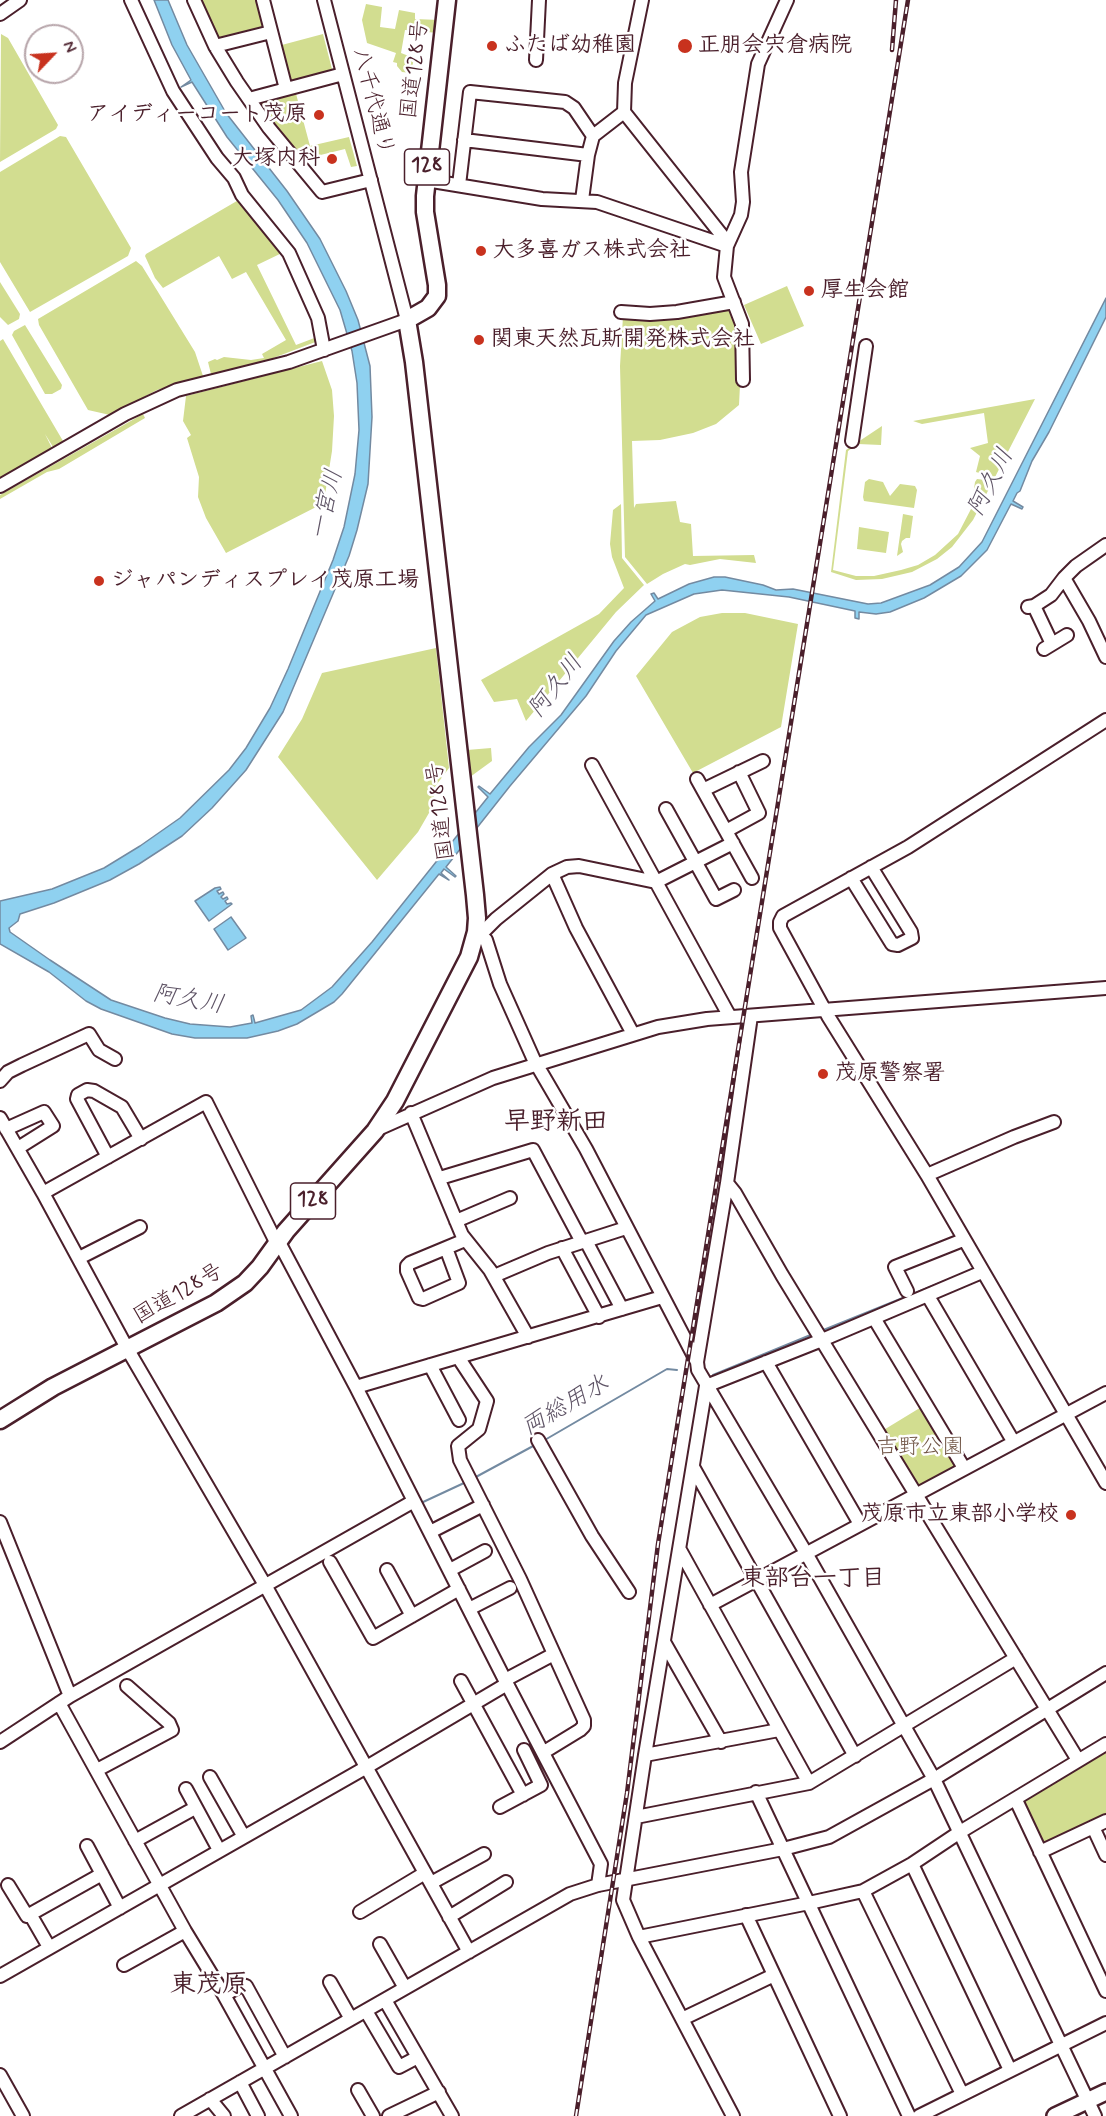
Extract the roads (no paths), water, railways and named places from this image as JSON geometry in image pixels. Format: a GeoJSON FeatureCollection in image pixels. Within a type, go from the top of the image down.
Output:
{"type":"FeatureCollection","features":[{"type":"Feature","properties":{"kind":"highway","name":"国道128号"},"geometry":{"type":"LineString","coordinates":[[0,1420],[53,1388],[231,1294],[260,1267],[277,1243],[375,1131],[395,1101],[469,957],[478,934],[414,362],[407,320],[428,308],[437,296],[425,212],[426,180],[447,0]]}},
{"type":"Feature","properties":{"kind":"main road"},"geometry":{"type":"LineString","coordinates":[[1055,2116],[1106,2092]]}},
{"type":"Feature","properties":{"kind":"street"},"geometry":{"type":"LineString","coordinates":[[0,14],[20,0]]}},
{"type":"Feature","properties":{"kind":"street"},"geometry":{"type":"LineString","coordinates":[[131,0],[173,91],[217,158],[234,178],[242,195],[289,253],[318,318],[326,349]]}},
{"type":"Feature","properties":{"kind":"street"},"geometry":{"type":"LineString","coordinates":[[194,0],[215,45],[249,99],[269,128],[322,192],[371,180]]}},
{"type":"Feature","properties":{"kind":"street"},"geometry":{"type":"LineString","coordinates":[[262,0],[286,89]]}},
{"type":"Feature","properties":{"kind":"street","name":"八千代通り"},"geometry":{"type":"LineString","coordinates":[[324,0],[407,320]]}},
{"type":"Feature","properties":{"kind":"street"},"geometry":{"type":"LineString","coordinates":[[536,60],[539,0]]}},
{"type":"Feature","properties":{"kind":"street"},"geometry":{"type":"LineString","coordinates":[[642,0],[625,83],[624,112],[724,238],[727,246]]}},
{"type":"Feature","properties":{"kind":"street"},"geometry":{"type":"LineString","coordinates":[[743,380],[742,324],[724,277],[727,246],[741,215],[743,202],[741,172],[758,64],[787,0]]}},
{"type":"Feature","properties":{"kind":"street"},"geometry":{"type":"LineString","coordinates":[[215,45],[271,32]]}},
{"type":"Feature","properties":{"kind":"street"},"geometry":{"type":"LineString","coordinates":[[249,99],[343,74]]}},
{"type":"Feature","properties":{"kind":"street"},"geometry":{"type":"LineString","coordinates":[[459,185],[470,92],[565,102],[574,108],[593,136]]}},
{"type":"Feature","properties":{"kind":"street"},"geometry":{"type":"LineString","coordinates":[[582,200],[593,136],[624,112]]}},
{"type":"Feature","properties":{"kind":"street"},"geometry":{"type":"LineString","coordinates":[[464,140],[588,155]]}},
{"type":"Feature","properties":{"kind":"street"},"geometry":{"type":"LineString","coordinates":[[426,180],[542,199],[597,202],[727,246]]}},
{"type":"Feature","properties":{"kind":"street"},"geometry":{"type":"LineString","coordinates":[[621,312],[650,314],[677,312],[734,302]]}},
{"type":"Feature","properties":{"kind":"street"},"geometry":{"type":"LineString","coordinates":[[0,486],[153,400],[177,390],[289,362],[407,320]]}},
{"type":"Feature","properties":{"kind":"street"},"geometry":{"type":"LineString","coordinates":[[852,441],[866,346]]}},
{"type":"Feature","properties":{"kind":"street"},"geometry":{"type":"LineString","coordinates":[[1067,635],[1048,646],[1031,606],[1052,596],[1064,578],[1076,566],[1106,545]]}},
{"type":"Feature","properties":{"kind":"street"},"geometry":{"type":"LineString","coordinates":[[1064,578],[1089,621],[1106,657]]}},
{"type":"Feature","properties":{"kind":"street"},"geometry":{"type":"LineString","coordinates":[[1106,720],[960,815],[783,916],[780,922],[780,928],[826,1011],[927,1175],[1106,1483]]}},
{"type":"Feature","properties":{"kind":"street"},"geometry":{"type":"LineString","coordinates":[[752,878],[700,784],[739,772],[763,761]]}},
{"type":"Feature","properties":{"kind":"street"},"geometry":{"type":"LineString","coordinates":[[592,765],[730,1017]]}},
{"type":"Feature","properties":{"kind":"street"},"geometry":{"type":"LineString","coordinates":[[726,831],[759,813],[739,772]]}},
{"type":"Feature","properties":{"kind":"street"},"geometry":{"type":"LineString","coordinates":[[666,809],[716,899],[734,890]]}},
{"type":"Feature","properties":{"kind":"street"},"geometry":{"type":"LineString","coordinates":[[697,1362],[586,1149],[537,1064],[500,984],[486,940],[478,934],[552,874],[567,867],[579,866],[656,882],[733,843]]}},
{"type":"Feature","properties":{"kind":"street"},"geometry":{"type":"LineString","coordinates":[[851,878],[892,944],[898,945],[912,938],[911,932],[872,867]]}},
{"type":"Feature","properties":{"kind":"street"},"geometry":{"type":"LineString","coordinates":[[552,874],[576,928],[633,1034]]}},
{"type":"Feature","properties":{"kind":"street"},"geometry":{"type":"LineString","coordinates":[[375,1131],[493,1078],[633,1034],[682,1023],[730,1017],[1106,988]]}},
{"type":"Feature","properties":{"kind":"street"},"geometry":{"type":"LineString","coordinates":[[751,1016],[727,1183],[697,1362],[698,1370],[806,1553],[934,1779],[1095,2116]]}},
{"type":"Feature","properties":{"kind":"street"},"geometry":{"type":"LineString","coordinates":[[0,1081],[8,1072],[88,1029],[99,1050],[116,1059]]}},
{"type":"Feature","properties":{"kind":"street"},"geometry":{"type":"LineString","coordinates":[[108,1157],[77,1099],[78,1095],[87,1090],[94,1091],[122,1107],[141,1138]]}},
{"type":"Feature","properties":{"kind":"street"},"geometry":{"type":"LineString","coordinates":[[44,1193],[207,1102],[277,1243],[356,1387],[601,1864],[598,1885]]}},
{"type":"Feature","properties":{"kind":"street"},"geometry":{"type":"LineString","coordinates":[[18,1148],[53,1126],[44,1112],[3,1124],[44,1193],[128,1350],[265,1585],[469,1952]]}},
{"type":"Feature","properties":{"kind":"street"},"geometry":{"type":"LineString","coordinates":[[411,1113],[465,1240],[494,1276],[528,1337]]}},
{"type":"Feature","properties":{"kind":"street"},"geometry":{"type":"LineString","coordinates":[[927,1175],[1005,1140],[1054,1122]]}},
{"type":"Feature","properties":{"kind":"street"},"geometry":{"type":"LineString","coordinates":[[440,1178],[533,1150],[622,1309]]}},
{"type":"Feature","properties":{"kind":"street"},"geometry":{"type":"LineString","coordinates":[[727,1183],[1078,1760]]}},
{"type":"Feature","properties":{"kind":"street"},"geometry":{"type":"LineString","coordinates":[[456,1221],[510,1198]]}},
{"type":"Feature","properties":{"kind":"street"},"geometry":{"type":"LineString","coordinates":[[79,1258],[140,1227]]}},
{"type":"Feature","properties":{"kind":"street"},"geometry":{"type":"LineString","coordinates":[[494,1276],[562,1248],[626,1228]]}},
{"type":"Feature","properties":{"kind":"street"},"geometry":{"type":"LineString","coordinates":[[446,1248],[459,1283],[423,1299],[418,1298],[407,1266],[446,1248],[465,1240]]}},
{"type":"Feature","properties":{"kind":"street"},"geometry":{"type":"LineString","coordinates":[[907,1291],[895,1267],[963,1240]]}},
{"type":"Feature","properties":{"kind":"street"},"geometry":{"type":"LineString","coordinates":[[562,1248],[599,1317]]}},
{"type":"Feature","properties":{"kind":"street"},"geometry":{"type":"LineString","coordinates":[[706,1386],[822,1341],[982,1272]]}},
{"type":"Feature","properties":{"kind":"street"},"geometry":{"type":"LineString","coordinates":[[928,1296],[1013,1441]]}},
{"type":"Feature","properties":{"kind":"street"},"geometry":{"type":"LineString","coordinates":[[356,1387],[662,1297]]}},
{"type":"Feature","properties":{"kind":"street"},"geometry":{"type":"LineString","coordinates":[[874,1318],[964,1468]]}},
{"type":"Feature","properties":{"kind":"street"},"geometry":{"type":"LineString","coordinates":[[458,1357],[487,1401],[479,1429],[458,1446],[460,1460],[520,1579],[584,1720],[584,1726],[580,1730],[541,1747],[524,1750],[504,1760]]}},
{"type":"Feature","properties":{"kind":"street"},"geometry":{"type":"LineString","coordinates":[[766,1362],[860,1524]]}},
{"type":"Feature","properties":{"kind":"street"},"geometry":{"type":"LineString","coordinates":[[430,1365],[459,1420]]}},
{"type":"Feature","properties":{"kind":"street"},"geometry":{"type":"LineString","coordinates":[[706,1386],[625,1880],[624,1900],[639,1937],[733,2116]]}},
{"type":"Feature","properties":{"kind":"street"},"geometry":{"type":"LineString","coordinates":[[710,1605],[1106,1393]]}},
{"type":"Feature","properties":{"kind":"street"},"geometry":{"type":"LineString","coordinates":[[540,1442],[592,1536],[629,1592]]}},
{"type":"Feature","properties":{"kind":"street"},"geometry":{"type":"LineString","coordinates":[[693,1467],[855,1756]]}},
{"type":"Feature","properties":{"kind":"street"},"geometry":{"type":"LineString","coordinates":[[0,1742],[70,1696],[414,1501]]}},
{"type":"Feature","properties":{"kind":"street"},"geometry":{"type":"LineString","coordinates":[[429,1532],[483,1505]]}},
{"type":"Feature","properties":{"kind":"street"},"geometry":{"type":"LineString","coordinates":[[0,1522],[70,1696]]}},
{"type":"Feature","properties":{"kind":"street"},"geometry":{"type":"LineString","coordinates":[[680,1550],[808,1783]]}},
{"type":"Feature","properties":{"kind":"street"},"geometry":{"type":"LineString","coordinates":[[450,1570],[485,1551]]}},
{"type":"Feature","properties":{"kind":"street"},"geometry":{"type":"LineString","coordinates":[[330,1562],[373,1638],[459,1590]]}},
{"type":"Feature","properties":{"kind":"street"},"geometry":{"type":"LineString","coordinates":[[387,1570],[412,1616]]}},
{"type":"Feature","properties":{"kind":"street"},"geometry":{"type":"LineString","coordinates":[[469,1609],[510,1588]]}},
{"type":"Feature","properties":{"kind":"street"},"geometry":{"type":"LineString","coordinates":[[664,1642],[721,1742]]}},
{"type":"Feature","properties":{"kind":"street"},"geometry":{"type":"LineString","coordinates":[[0,1976],[365,1768],[554,1654]]}},
{"type":"Feature","properties":{"kind":"street"},"geometry":{"type":"LineString","coordinates":[[636,1817],[808,1783],[1016,1658]]}},
{"type":"Feature","properties":{"kind":"street"},"geometry":{"type":"LineString","coordinates":[[183,2116],[570,1894],[598,1885],[783,1849],[829,1837],[934,1779],[1106,1673]]}},
{"type":"Feature","properties":{"kind":"street"},"geometry":{"type":"LineString","coordinates":[[461,1682],[523,1795]]}},
{"type":"Feature","properties":{"kind":"street"},"geometry":{"type":"LineString","coordinates":[[97,1770],[172,1730],[169,1723],[127,1686]]}},
{"type":"Feature","properties":{"kind":"street"},"geometry":{"type":"LineString","coordinates":[[59,1703],[185,1931],[224,1995],[291,2116]]}},
{"type":"Feature","properties":{"kind":"street"},"geometry":{"type":"LineString","coordinates":[[645,1755],[779,1730]]}},
{"type":"Feature","properties":{"kind":"street"},"geometry":{"type":"LineString","coordinates":[[639,1937],[809,1904],[862,1891],[912,1864],[960,1832],[1106,1744]]}},
{"type":"Feature","properties":{"kind":"street"},"geometry":{"type":"LineString","coordinates":[[500,1807],[541,1785],[524,1750]]}},
{"type":"Feature","properties":{"kind":"street"},"geometry":{"type":"LineString","coordinates":[[210,1777],[244,1837]]}},
{"type":"Feature","properties":{"kind":"street"},"geometry":{"type":"LineString","coordinates":[[186,1790],[219,1850]]}},
{"type":"Feature","properties":{"kind":"street"},"geometry":{"type":"LineString","coordinates":[[756,1792],[909,2116]]}},
{"type":"Feature","properties":{"kind":"street"},"geometry":{"type":"LineString","coordinates":[[1016,1800],[1106,1991]]}},
{"type":"Feature","properties":{"kind":"street"},"geometry":{"type":"LineString","coordinates":[[135,1841],[195,1808]]}},
{"type":"Feature","properties":{"kind":"street"},"geometry":{"type":"LineString","coordinates":[[1040,1852],[1106,1821]]}},
{"type":"Feature","properties":{"kind":"street"},"geometry":{"type":"LineString","coordinates":[[1093,1827],[1106,1855]]}},
{"type":"Feature","properties":{"kind":"street"},"geometry":{"type":"LineString","coordinates":[[87,1846],[120,1908]]}},
{"type":"Feature","properties":{"kind":"street"},"geometry":{"type":"LineString","coordinates":[[360,1912],[428,1878],[484,1854]]}},
{"type":"Feature","properties":{"kind":"street"},"geometry":{"type":"LineString","coordinates":[[912,1864],[1010,2070]]}},
{"type":"Feature","properties":{"kind":"street"},"geometry":{"type":"LineString","coordinates":[[8,1886],[27,1916],[102,1874]]}},
{"type":"Feature","properties":{"kind":"street"},"geometry":{"type":"LineString","coordinates":[[449,1917],[506,1882]]}},
{"type":"Feature","properties":{"kind":"street"},"geometry":{"type":"LineString","coordinates":[[862,1891],[962,2094]]}},
{"type":"Feature","properties":{"kind":"street"},"geometry":{"type":"LineString","coordinates":[[30,1914],[49,1947]]}},
{"type":"Feature","properties":{"kind":"street"},"geometry":{"type":"LineString","coordinates":[[746,1915],[840,2116]]}},
{"type":"Feature","properties":{"kind":"street"},"geometry":{"type":"LineString","coordinates":[[124,1965],[185,1931]]}},
{"type":"Feature","properties":{"kind":"street"},"geometry":{"type":"LineString","coordinates":[[380,1944],[405,1988]]}},
{"type":"Feature","properties":{"kind":"street"},"geometry":{"type":"LineString","coordinates":[[682,2019],[774,1975]]}},
{"type":"Feature","properties":{"kind":"street"},"geometry":{"type":"LineString","coordinates":[[330,1982],[351,2019]]}},
{"type":"Feature","properties":{"kind":"street"},"geometry":{"type":"LineString","coordinates":[[224,1995],[242,1985],[246,1986],[285,2057]]}},
{"type":"Feature","properties":{"kind":"street"},"geometry":{"type":"LineString","coordinates":[[385,2000],[452,2116]]}},
{"type":"Feature","properties":{"kind":"street"},"geometry":{"type":"LineString","coordinates":[[366,2010],[399,2067],[418,2057]]}},
{"type":"Feature","properties":{"kind":"street"},"geometry":{"type":"LineString","coordinates":[[919,2116],[1106,2023]]}},
{"type":"Feature","properties":{"kind":"street"},"geometry":{"type":"LineString","coordinates":[[0,2075],[23,2116]]}},
{"type":"Feature","properties":{"kind":"street"},"geometry":{"type":"LineString","coordinates":[[240,2082],[258,2116]]}},
{"type":"Feature","properties":{"kind":"street"},"geometry":{"type":"LineString","coordinates":[[358,2090],[373,2116]]}},
{"type":"Feature","properties":{"kind":"street"},"geometry":{"type":"LineString","coordinates":[[389,2116],[439,2092]]}},
{"type":"Feature","properties":{"kind":"street"},"geometry":{"type":"LineString","coordinates":[[210,2099],[224,2116]]}},
{"type":"Feature","properties":{"kind":"water"},"geometry":{"type":"Polygon","coordinates":[[[154,0],[168,0],[187,45],[226,113],[287,191],[320,239],[358,320],[370,366],[372,417],[368,484],[349,556],[283,712],[246,770],[212,808],[182,836],[110,880],[20,914],[18,921],[9,928],[10,932],[111,1000],[165,1018],[190,1024],[230,1027],[252,1023],[251,1016],[253,1015],[255,1023],[301,1010],[332,987],[372,942],[488,797],[478,787],[490,794],[529,747],[561,715],[614,641],[655,601],[651,594],[654,593],[658,599],[689,584],[714,577],[725,577],[776,590],[793,589],[868,604],[881,603],[930,585],[959,567],[982,542],[1106,298],[1106,317],[1013,501],[1023,507],[1022,509],[1011,504],[987,550],[961,576],[924,598],[890,612],[876,614],[859,612],[859,619],[855,618],[855,611],[789,597],[722,590],[694,594],[646,615],[616,651],[586,696],[446,867],[456,876],[444,869],[441,873],[449,880],[439,874],[334,1002],[297,1024],[247,1038],[195,1038],[172,1034],[101,1009],[86,1001],[49,972],[0,944],[0,901],[52,889],[104,868],[140,846],[180,818],[229,770],[246,748],[270,708],[333,560],[344,527],[355,474],[359,430],[357,383],[352,351],[340,310],[307,243],[278,200],[227,137],[192,82],[181,87],[191,80],[172,45],[154,0]]]}},
{"type":"Feature","properties":{"kind":"water"},"geometry":{"type":"Polygon","coordinates":[[[220,887],[221,889],[217,891],[219,894],[223,892],[221,897],[223,899],[227,897],[225,901],[227,904],[232,904],[209,921],[195,901],[220,887]]]}},
{"type":"Feature","properties":{"kind":"water"},"geometry":{"type":"Polygon","coordinates":[[[231,917],[246,938],[228,950],[214,929],[231,917]]]}},
{"type":"Feature","properties":{"kind":"waterway","name":"両総用水"},"geometry":{"type":"LineString","coordinates":[[821,1331],[972,1270]]}},
{"type":"Feature","properties":{"kind":"waterway","name":"両総用水"},"geometry":{"type":"LineString","coordinates":[[713,1375],[813,1334]]}},
{"type":"Feature","properties":{"kind":"waterway","name":"両総用水"},"geometry":{"type":"LineString","coordinates":[[543,1441],[667,1369],[677,1370]]}},
{"type":"Feature","properties":{"kind":"waterway","name":"両総用水"},"geometry":{"type":"LineString","coordinates":[[474,1478],[535,1445]]}},
{"type":"Feature","properties":{"kind":"waterway","name":"両総用水"},"geometry":{"type":"LineString","coordinates":[[421,1503],[464,1483]]}},
{"type":"Feature","properties":{"kind":"railway"},"geometry":{"type":"LineString","coordinates":[[892,50],[896,0]]}},
{"type":"Feature","properties":{"kind":"railway"},"geometry":{"type":"LineString","coordinates":[[576,2116],[627,1793],[658,1544],[908,0]]}},
{"type":"Feature","properties":{"kind":"place","name":"ふたば幼稚園"},"geometry":{"type":"Point","coordinates":[492,46]}},
{"type":"Feature","properties":{"kind":"place","name":"正朋会宍倉病院"},"geometry":{"type":"Point","coordinates":[685,46]}},
{"type":"Feature","properties":{"kind":"place","name":"アイディーコート茂原"},"geometry":{"type":"Point","coordinates":[319,115]}},
{"type":"Feature","properties":{"kind":"place","name":"大塚内科"},"geometry":{"type":"Point","coordinates":[332,159]}},
{"type":"Feature","properties":{"kind":"place","name":"大多喜ガス株式会社"},"geometry":{"type":"Point","coordinates":[481,251]}},
{"type":"Feature","properties":{"kind":"place","name":"厚生会館"},"geometry":{"type":"Point","coordinates":[809,291]}},
{"type":"Feature","properties":{"kind":"place","name":"関東天然瓦斯開発株式会社"},"geometry":{"type":"Point","coordinates":[479,340]}},
{"type":"Feature","properties":{"kind":"place","name":"ジャパンディスプレイ茂原工場"},"geometry":{"type":"Point","coordinates":[99,581]}},
{"type":"Feature","properties":{"kind":"place","name":"茂原警察署"},"geometry":{"type":"Point","coordinates":[823,1074]}},
{"type":"Feature","properties":{"kind":"place","name":"茂原市立東部小学校"},"geometry":{"type":"Point","coordinates":[1071,1515]}},
{"type":"Feature","properties":{"kind":"district","name":"早野新田"},"geometry":{"type":"Point","coordinates":[556,1124]}},
{"type":"Feature","properties":{"kind":"district","name":"東部台一丁目"},"geometry":{"type":"Point","coordinates":[813,1580]}},
{"type":"Feature","properties":{"kind":"district","name":"東茂原"},"geometry":{"type":"Point","coordinates":[209,1987]}},
{"type":"Feature","properties":{"kind":"water label","name":"阿久川"},"geometry":{"type":"Point","coordinates":[992,483]}},
{"type":"Feature","properties":{"kind":"water label","name":"一宮川"},"geometry":{"type":"Point","coordinates":[328,505]}},
{"type":"Feature","properties":{"kind":"water label","name":"阿久川"},"geometry":{"type":"Point","coordinates":[557,687]}},
{"type":"Feature","properties":{"kind":"water label","name":"阿久川"},"geometry":{"type":"Point","coordinates":[188,1001]}},
{"type":"Feature","properties":{"kind":"park label","name":"吉野公園"},"geometry":{"type":"Point","coordinates":[920,1448]}}]}
